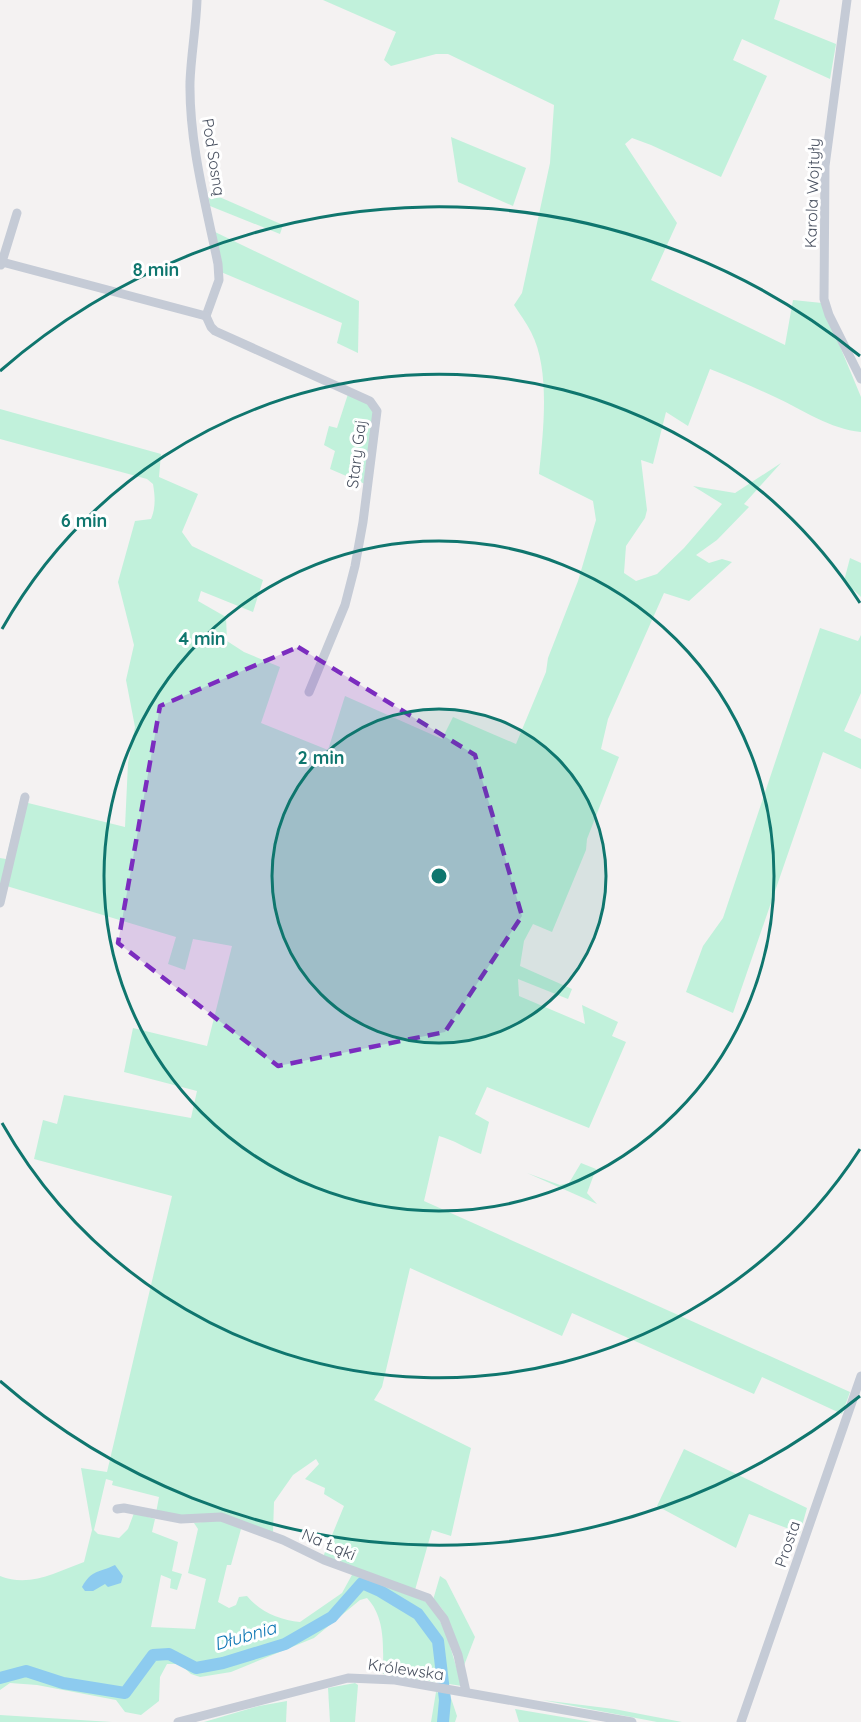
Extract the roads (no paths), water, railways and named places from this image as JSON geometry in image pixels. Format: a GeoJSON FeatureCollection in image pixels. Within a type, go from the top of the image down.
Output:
{"type":"FeatureCollection","features":[{"type":"Feature","properties":{"kind":"street","name":"Pod Sosną"},"geometry":{"type":"LineString","coordinates":[[197,0],[190,82],[192,123],[219,280],[206,316]]}},
{"type":"Feature","properties":{"kind":"street","name":"Karola Wojtyły"},"geometry":{"type":"LineString","coordinates":[[847,0],[825,166],[824,299],[829,315],[861,380]]}},
{"type":"Feature","properties":{"kind":"street"},"geometry":{"type":"LineString","coordinates":[[17,213],[1,265],[206,316]]}},
{"type":"Feature","properties":{"kind":"street","name":"Stary Gaj"},"geometry":{"type":"LineString","coordinates":[[206,316],[215,331],[370,401],[377,411],[355,566],[345,605],[309,692]]}},
{"type":"Feature","properties":{"kind":"street"},"geometry":{"type":"LineString","coordinates":[[0,903],[25,797]]}},
{"type":"Feature","properties":{"kind":"street","name":"Prosta"},"geometry":{"type":"LineString","coordinates":[[741,1722],[861,1376]]}},
{"type":"Feature","properties":{"kind":"street","name":"Na Łąki"},"geometry":{"type":"LineString","coordinates":[[117,1509],[124,1508],[181,1519],[221,1517],[283,1540],[324,1560],[428,1598],[444,1619],[458,1655],[462,1692]]}},
{"type":"Feature","properties":{"kind":"street","name":"Królewska"},"geometry":{"type":"LineString","coordinates":[[178,1722],[348,1678],[395,1680],[632,1722]]}},
{"type":"Feature","properties":{"kind":"water"},"geometry":{"type":"Polygon","coordinates":[[[115,1565],[123,1576],[121,1583],[108,1587],[105,1584],[93,1591],[85,1591],[82,1587],[89,1577],[115,1565]]]}},
{"type":"Feature","properties":{"kind":"waterway","name":"Dłubnia"},"geometry":{"type":"LineString","coordinates":[[0,1678],[26,1671],[63,1683],[125,1693],[153,1655],[169,1654],[196,1668],[223,1663],[285,1644],[332,1617],[362,1583],[418,1614],[438,1641],[445,1700],[443,1722]]}}]}
